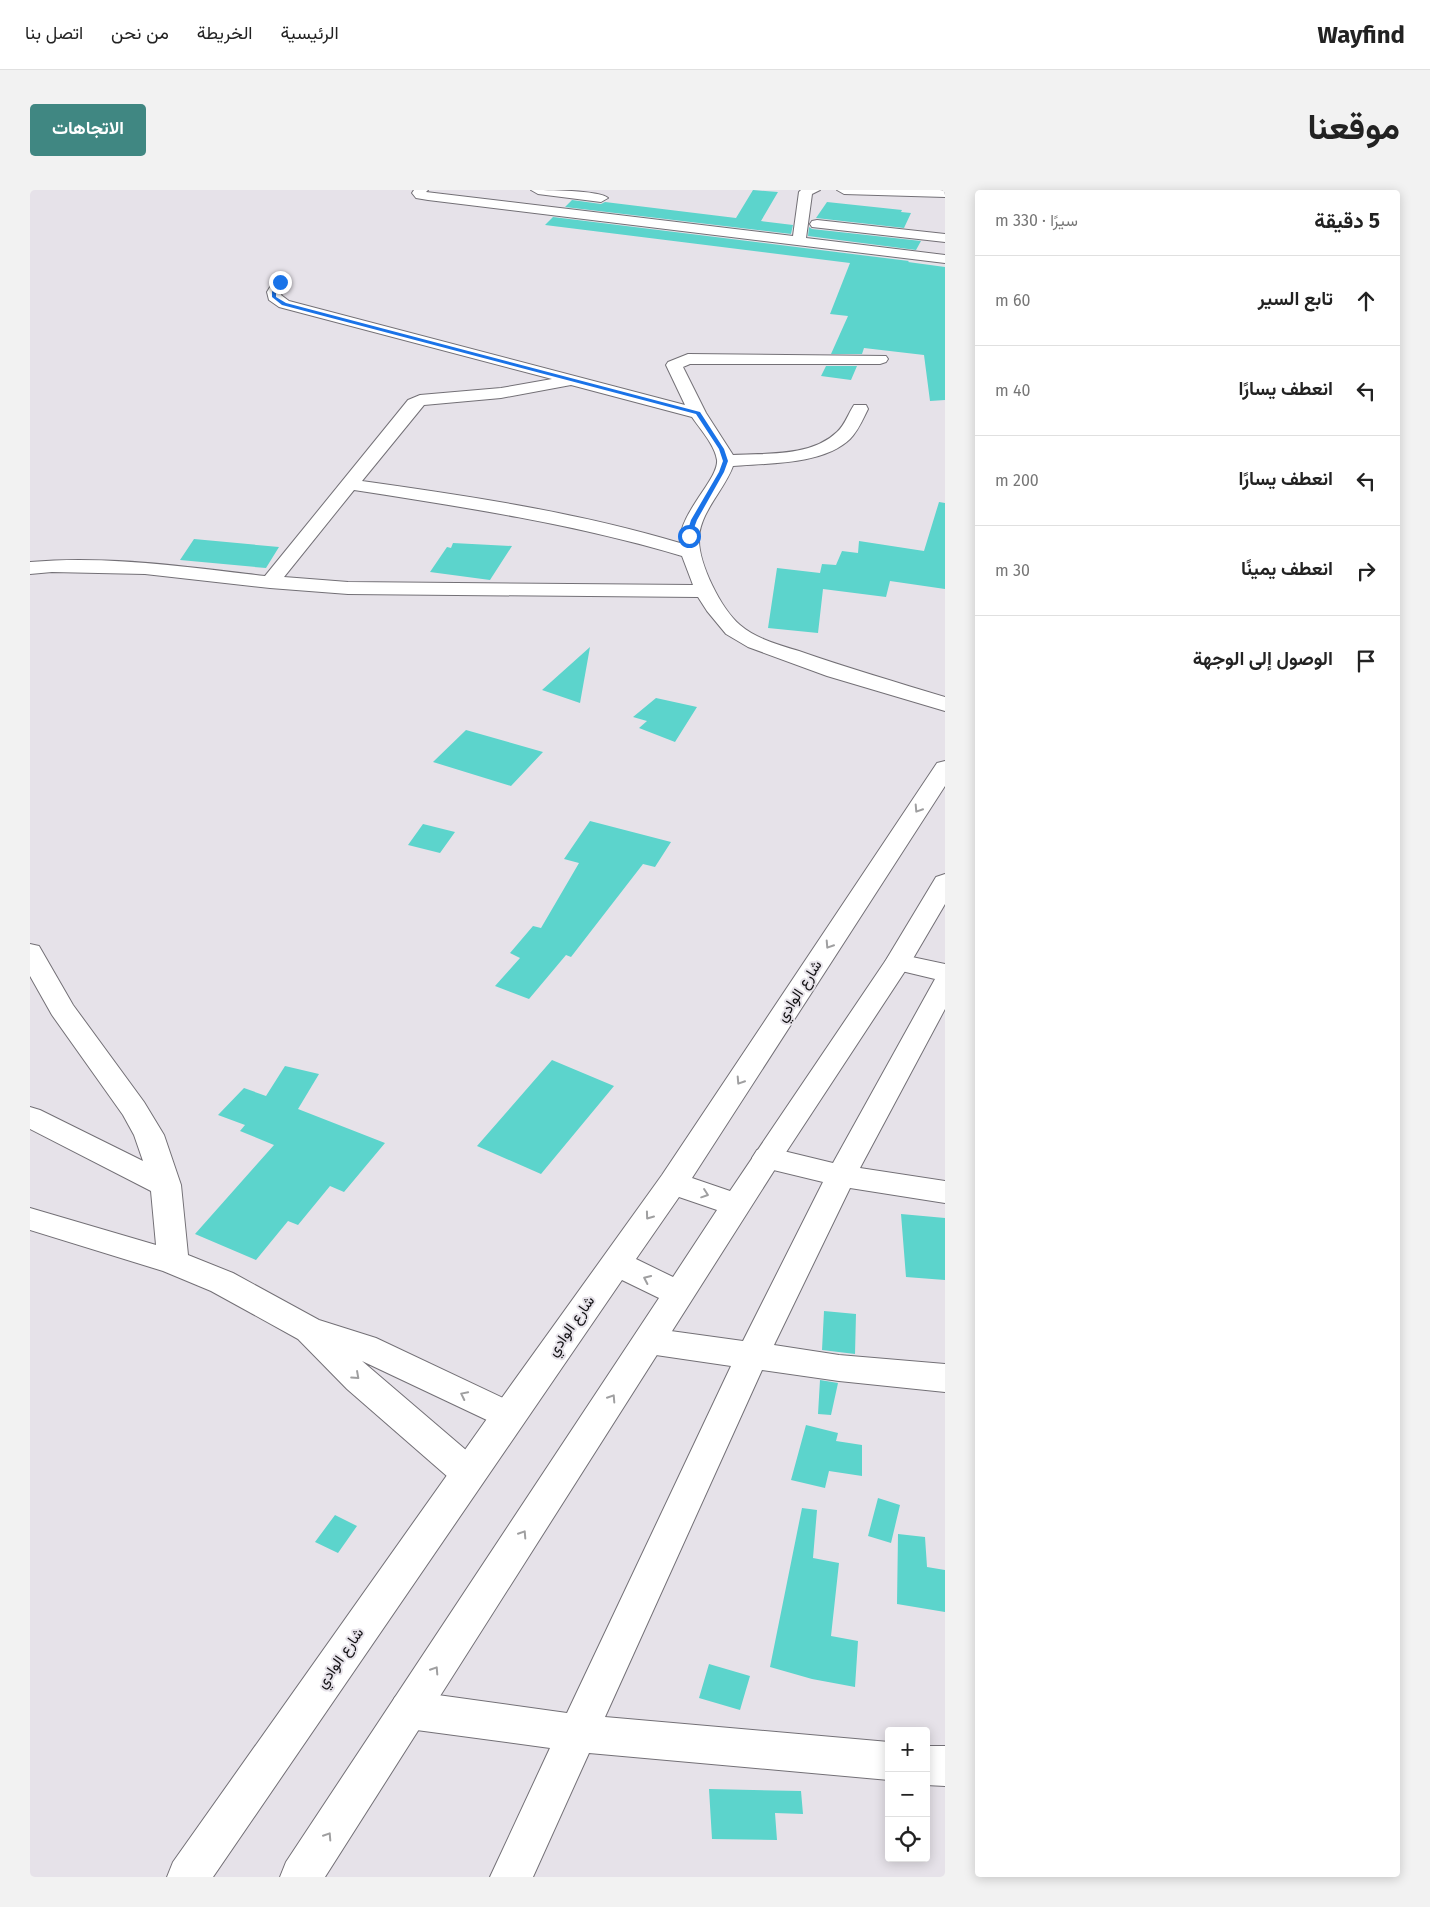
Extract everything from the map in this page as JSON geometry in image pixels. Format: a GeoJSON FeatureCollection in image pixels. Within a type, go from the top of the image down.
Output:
{"type":"FeatureCollection","features":[{"type":"Feature","properties":{"kind":"main road"},"geometry":{"type":"LineString","coordinates":[[422,190],[419,193],[421,195],[945,259]]}},
{"type":"Feature","properties":{"kind":"main road"},"geometry":{"type":"LineString","coordinates":[[518,207],[538,190],[613,200]]}},
{"type":"Feature","properties":{"kind":"main road"},"geometry":{"type":"LineString","coordinates":[[799,241],[806,192],[812,190]]}},
{"type":"Feature","properties":{"kind":"main road"},"geometry":{"type":"LineString","coordinates":[[844,190],[945,193]]}},
{"type":"Feature","properties":{"kind":"main road"},"geometry":{"type":"LineString","coordinates":[[664,225],[674,213]]}},
{"type":"Feature","properties":{"kind":"main road"},"geometry":{"type":"LineString","coordinates":[[784,220],[944,237]]}},
{"type":"Feature","properties":{"kind":"main road"},"geometry":{"type":"LineString","coordinates":[[922,256],[944,237]]}},
{"type":"Feature","properties":{"kind":"main road"},"geometry":{"type":"LineString","coordinates":[[280,282],[274,292],[274,297],[284,304],[698,413]]}},
{"type":"Feature","properties":{"kind":"main road"},"geometry":{"type":"LineString","coordinates":[[880,359],[698,359],[679,361],[674,365],[698,413],[722,449],[726,461],[722,472],[694,520],[689,536],[690,552],[705,591],[714,608],[733,630],[755,643],[945,704]]}},
{"type":"Feature","properties":{"kind":"main road"},"geometry":{"type":"LineString","coordinates":[[270,582],[348,484],[414,404],[420,400],[501,393],[574,380]]}},
{"type":"Feature","properties":{"kind":"main road"},"geometry":{"type":"LineString","coordinates":[[726,461],[797,454],[832,445],[844,435],[860,409]]}},
{"type":"Feature","properties":{"kind":"main road"},"geometry":{"type":"LineString","coordinates":[[348,484],[535,514],[659,542],[690,552]]}},
{"type":"Feature","properties":{"kind":"main road"},"geometry":{"type":"LineString","coordinates":[[30,568],[52,566],[135,567],[270,582],[348,588],[705,591]]}},
{"type":"Feature","properties":{"kind":"main road","name":"شارع الوادي"},"geometry":{"type":"LineString","coordinates":[[188,1877],[468,1473],[673,1183],[945,768]]}},
{"type":"Feature","properties":{"kind":"main road"},"geometry":{"type":"LineString","coordinates":[[301,1877],[767,1158],[898,962],[942,891]]}},
{"type":"Feature","properties":{"kind":"main road"},"geometry":{"type":"LineString","coordinates":[[30,952],[62,1009],[134,1109],[149,1135],[166,1185],[173,1262]]}},
{"type":"Feature","properties":{"kind":"main road"},"geometry":{"type":"LineString","coordinates":[[898,962],[945,972]]}},
{"type":"Feature","properties":{"kind":"main road"},"geometry":{"type":"LineString","coordinates":[[511,1877],[752,1356],[841,1176],[945,984]]}},
{"type":"Feature","properties":{"kind":"main road"},"geometry":{"type":"LineString","coordinates":[[30,1117],[166,1185]]}},
{"type":"Feature","properties":{"kind":"main road"},"geometry":{"type":"LineString","coordinates":[[767,1158],[841,1176],[945,1192]]}},
{"type":"Feature","properties":{"kind":"main road"},"geometry":{"type":"LineString","coordinates":[[673,1183],[737,1205]]}},
{"type":"Feature","properties":{"kind":"main road"},"geometry":{"type":"LineString","coordinates":[[30,1219],[173,1262],[222,1282],[308,1330],[364,1347],[508,1416]]}},
{"type":"Feature","properties":{"kind":"main road"},"geometry":{"type":"LineString","coordinates":[[615,1263],[680,1294]]}},
{"type":"Feature","properties":{"kind":"main road"},"geometry":{"type":"LineString","coordinates":[[308,1330],[353,1374],[468,1473]]}},
{"type":"Feature","properties":{"kind":"main road"},"geometry":{"type":"LineString","coordinates":[[649,1341],[839,1368],[945,1378]]}},
{"type":"Feature","properties":{"kind":"main road"},"geometry":{"type":"LineString","coordinates":[[409,1710],[577,1733],[885,1761]]}},
{"type":"Feature","properties":{"kind":"main road"},"geometry":{"type":"LineString","coordinates":[[930,1764],[945,1766]]}},
{"type":"Feature","properties":{"kind":"building"},"geometry":{"type":"Polygon","coordinates":[[[753,190],[778,192],[761,221],[793,225],[791,234],[565,207],[572,200],[601,204],[605,202],[736,218],[753,190]]]}},
{"type":"Feature","properties":{"kind":"building"},"geometry":{"type":"Polygon","coordinates":[[[827,202],[902,210],[901,212],[911,213],[904,228],[816,218],[827,202]]]}},
{"type":"Feature","properties":{"kind":"building"},"geometry":{"type":"Polygon","coordinates":[[[553,217],[945,267],[945,400],[930,401],[924,355],[864,348],[862,354],[831,354],[848,316],[830,314],[850,263],[545,225],[553,217]]]}},
{"type":"Feature","properties":{"kind":"building"},"geometry":{"type":"Polygon","coordinates":[[[809,227],[812,229],[921,241],[916,250],[808,236],[809,227]]]}},
{"type":"Feature","properties":{"kind":"building"},"geometry":{"type":"Polygon","coordinates":[[[826,366],[857,366],[851,380],[821,376],[826,366]]]}},
{"type":"Feature","properties":{"kind":"building"},"geometry":{"type":"Polygon","coordinates":[[[939,502],[945,503],[945,589],[890,581],[886,597],[823,589],[818,633],[768,628],[777,568],[820,573],[822,564],[836,565],[842,551],[858,553],[859,541],[924,551],[939,502]]]}},
{"type":"Feature","properties":{"kind":"building"},"geometry":{"type":"Polygon","coordinates":[[[194,539],[279,547],[266,568],[180,560],[194,539]]]}},
{"type":"Feature","properties":{"kind":"building"},"geometry":{"type":"Polygon","coordinates":[[[453,543],[512,546],[490,580],[430,572],[447,547],[451,548],[453,543]]]}},
{"type":"Feature","properties":{"kind":"building"},"geometry":{"type":"Polygon","coordinates":[[[590,647],[580,703],[542,690],[590,647]]]}},
{"type":"Feature","properties":{"kind":"building"},"geometry":{"type":"Polygon","coordinates":[[[656,698],[697,707],[675,742],[639,728],[647,721],[633,717],[656,698]]]}},
{"type":"Feature","properties":{"kind":"building"},"geometry":{"type":"Polygon","coordinates":[[[466,730],[543,752],[511,786],[433,762],[466,730]]]}},
{"type":"Feature","properties":{"kind":"building"},"geometry":{"type":"Polygon","coordinates":[[[590,821],[671,842],[655,867],[643,864],[571,957],[566,955],[529,999],[495,986],[520,958],[510,953],[533,926],[541,928],[579,863],[564,859],[590,821]]]}},
{"type":"Feature","properties":{"kind":"building"},"geometry":{"type":"Polygon","coordinates":[[[423,824],[455,832],[440,853],[408,845],[423,824]]]}},
{"type":"Feature","properties":{"kind":"building"},"geometry":{"type":"Polygon","coordinates":[[[552,1060],[614,1086],[541,1174],[477,1146],[552,1060]]]}},
{"type":"Feature","properties":{"kind":"building"},"geometry":{"type":"Polygon","coordinates":[[[285,1066],[319,1074],[298,1109],[385,1143],[344,1192],[330,1186],[298,1225],[288,1221],[256,1260],[195,1234],[274,1145],[240,1131],[245,1125],[218,1115],[244,1088],[266,1096],[285,1066]]]}},
{"type":"Feature","properties":{"kind":"building"},"geometry":{"type":"Polygon","coordinates":[[[901,1214],[945,1218],[945,1280],[906,1277],[901,1214]]]}},
{"type":"Feature","properties":{"kind":"building"},"geometry":{"type":"Polygon","coordinates":[[[824,1311],[856,1314],[855,1354],[822,1350],[824,1311]]]}},
{"type":"Feature","properties":{"kind":"building"},"geometry":{"type":"Polygon","coordinates":[[[820,1380],[838,1383],[831,1415],[818,1414],[820,1380]]]}},
{"type":"Feature","properties":{"kind":"building"},"geometry":{"type":"Polygon","coordinates":[[[806,1425],[838,1433],[836,1441],[862,1445],[862,1476],[829,1471],[825,1488],[791,1480],[806,1425]]]}},
{"type":"Feature","properties":{"kind":"building"},"geometry":{"type":"Polygon","coordinates":[[[878,1498],[900,1505],[891,1543],[868,1536],[878,1498]]]}},
{"type":"Feature","properties":{"kind":"building"},"geometry":{"type":"Polygon","coordinates":[[[802,1508],[817,1510],[813,1558],[839,1563],[831,1636],[858,1641],[855,1687],[812,1679],[770,1667],[802,1508]]]}},
{"type":"Feature","properties":{"kind":"building"},"geometry":{"type":"Polygon","coordinates":[[[335,1515],[357,1526],[338,1553],[315,1542],[335,1515]]]}},
{"type":"Feature","properties":{"kind":"building"},"geometry":{"type":"Polygon","coordinates":[[[898,1534],[925,1537],[927,1567],[945,1570],[945,1612],[897,1604],[898,1534]]]}},
{"type":"Feature","properties":{"kind":"building"},"geometry":{"type":"Polygon","coordinates":[[[709,1664],[750,1676],[740,1710],[699,1698],[709,1664]]]}},
{"type":"Feature","properties":{"kind":"building"},"geometry":{"type":"Polygon","coordinates":[[[709,1789],[801,1791],[803,1814],[775,1813],[777,1840],[712,1839],[709,1789]]]}},
{"type":"Feature","properties":{"kind":"route"},"geometry":{"type":"LineString","coordinates":[[280,282],[274,292],[274,297],[284,304],[698,413],[722,449],[726,461],[722,472],[694,520],[689,536]]}}]}
